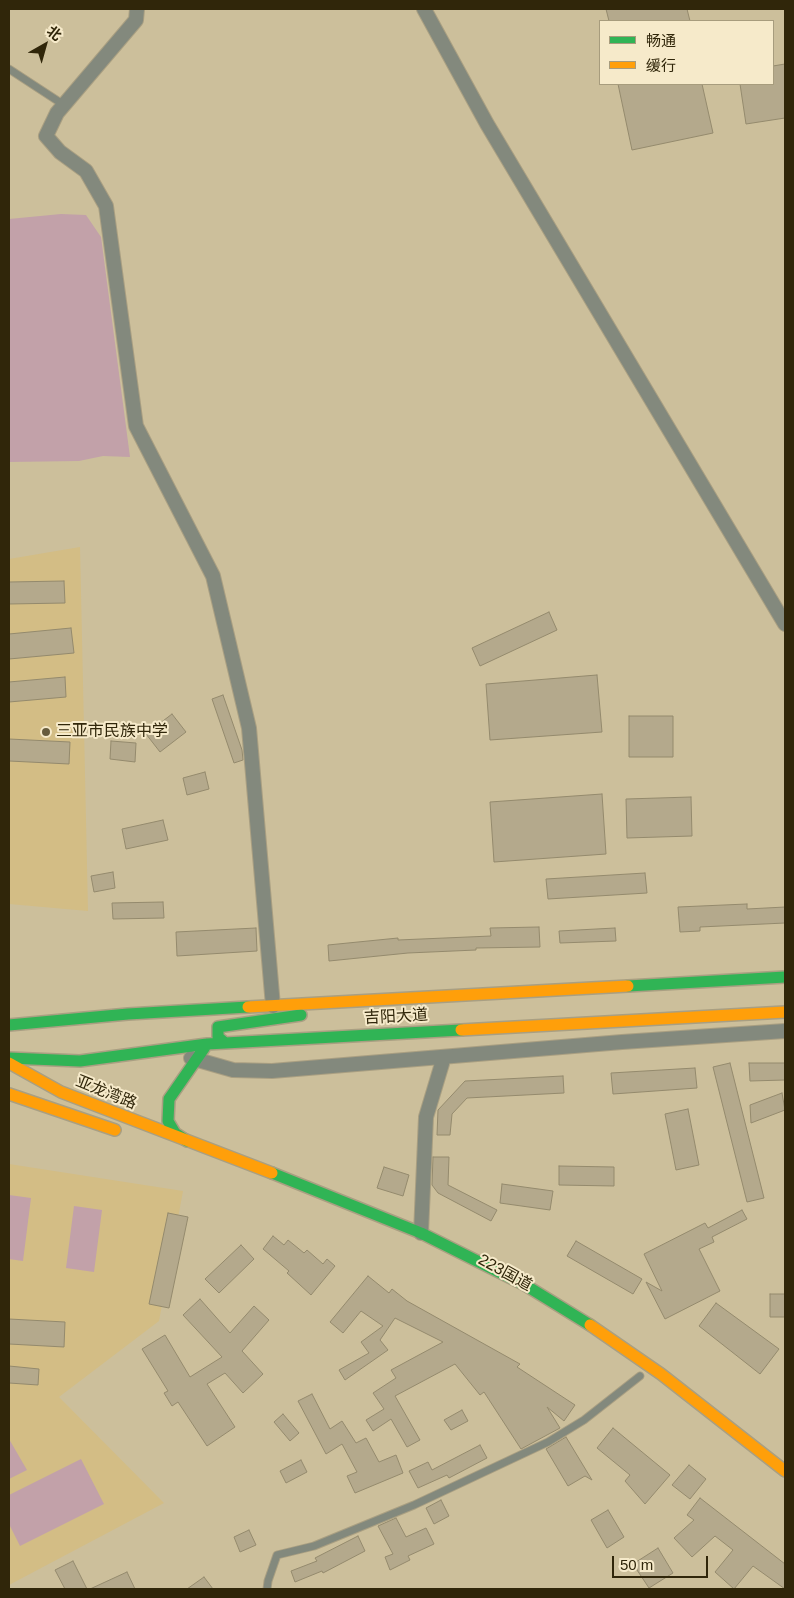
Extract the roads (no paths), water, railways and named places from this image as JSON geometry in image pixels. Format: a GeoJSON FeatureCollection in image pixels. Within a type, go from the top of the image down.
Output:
{"type":"FeatureCollection","features":[{"type":"Feature","properties":{"kind":"main road","name":"吉阳大道"},"geometry":{"type":"LineString","coordinates":[[9,1025],[128,1014],[785,977]]}},
{"type":"Feature","properties":{"kind":"main road"},"geometry":{"type":"LineString","coordinates":[[225,1043],[218,1037],[218,1027],[310,1014],[318,1003]]}},
{"type":"Feature","properties":{"kind":"main road","name":"吉阳大道"},"geometry":{"type":"LineString","coordinates":[[9,1058],[80,1061],[207,1044],[785,1012]]}},
{"type":"Feature","properties":{"kind":"main road"},"geometry":{"type":"LineString","coordinates":[[9,1019],[33,1023]]}},
{"type":"Feature","properties":{"kind":"main road"},"geometry":{"type":"LineString","coordinates":[[194,1144],[175,1133],[168,1121],[169,1099],[207,1044]]}},
{"type":"Feature","properties":{"kind":"main road","name":"亚龙湾路"},"geometry":{"type":"LineString","coordinates":[[9,1063],[61,1092],[194,1144]]}},
{"type":"Feature","properties":{"kind":"main road","name":"亚龙湾路"},"geometry":{"type":"LineString","coordinates":[[9,1094],[127,1134]]}},
{"type":"Feature","properties":{"kind":"main road"},"geometry":{"type":"LineString","coordinates":[[9,1103],[29,1102]]}},
{"type":"Feature","properties":{"kind":"main road","name":"223国道"},"geometry":{"type":"LineString","coordinates":[[194,1144],[321,1192],[421,1233],[525,1285],[601,1332],[661,1374],[785,1471]]}},
{"type":"Feature","properties":{"kind":"street"},"geometry":{"type":"LineString","coordinates":[[137,9],[136,20],[57,113],[46,136],[60,152],[86,171],[106,206],[136,426],[213,576],[249,728],[273,1006]]}},
{"type":"Feature","properties":{"kind":"street"},"geometry":{"type":"LineString","coordinates":[[424,9],[487,124],[785,624]]}},
{"type":"Feature","properties":{"kind":"street"},"geometry":{"type":"LineString","coordinates":[[164,1049],[233,1070],[272,1071],[785,1031]]}},
{"type":"Feature","properties":{"kind":"street"},"geometry":{"type":"LineString","coordinates":[[421,1233],[426,1117],[444,1057]]}},
{"type":"Feature","properties":{"kind":"lane"},"geometry":{"type":"LineString","coordinates":[[9,69],[64,105]]}},
{"type":"Feature","properties":{"kind":"lane"},"geometry":{"type":"LineString","coordinates":[[267,1589],[277,1555],[314,1546],[414,1505],[548,1442],[584,1420],[640,1376]]}},
{"type":"Feature","properties":{"kind":"place","name":"三亚市民族中学"},"geometry":{"type":"Point","coordinates":[46,732]}}]}
